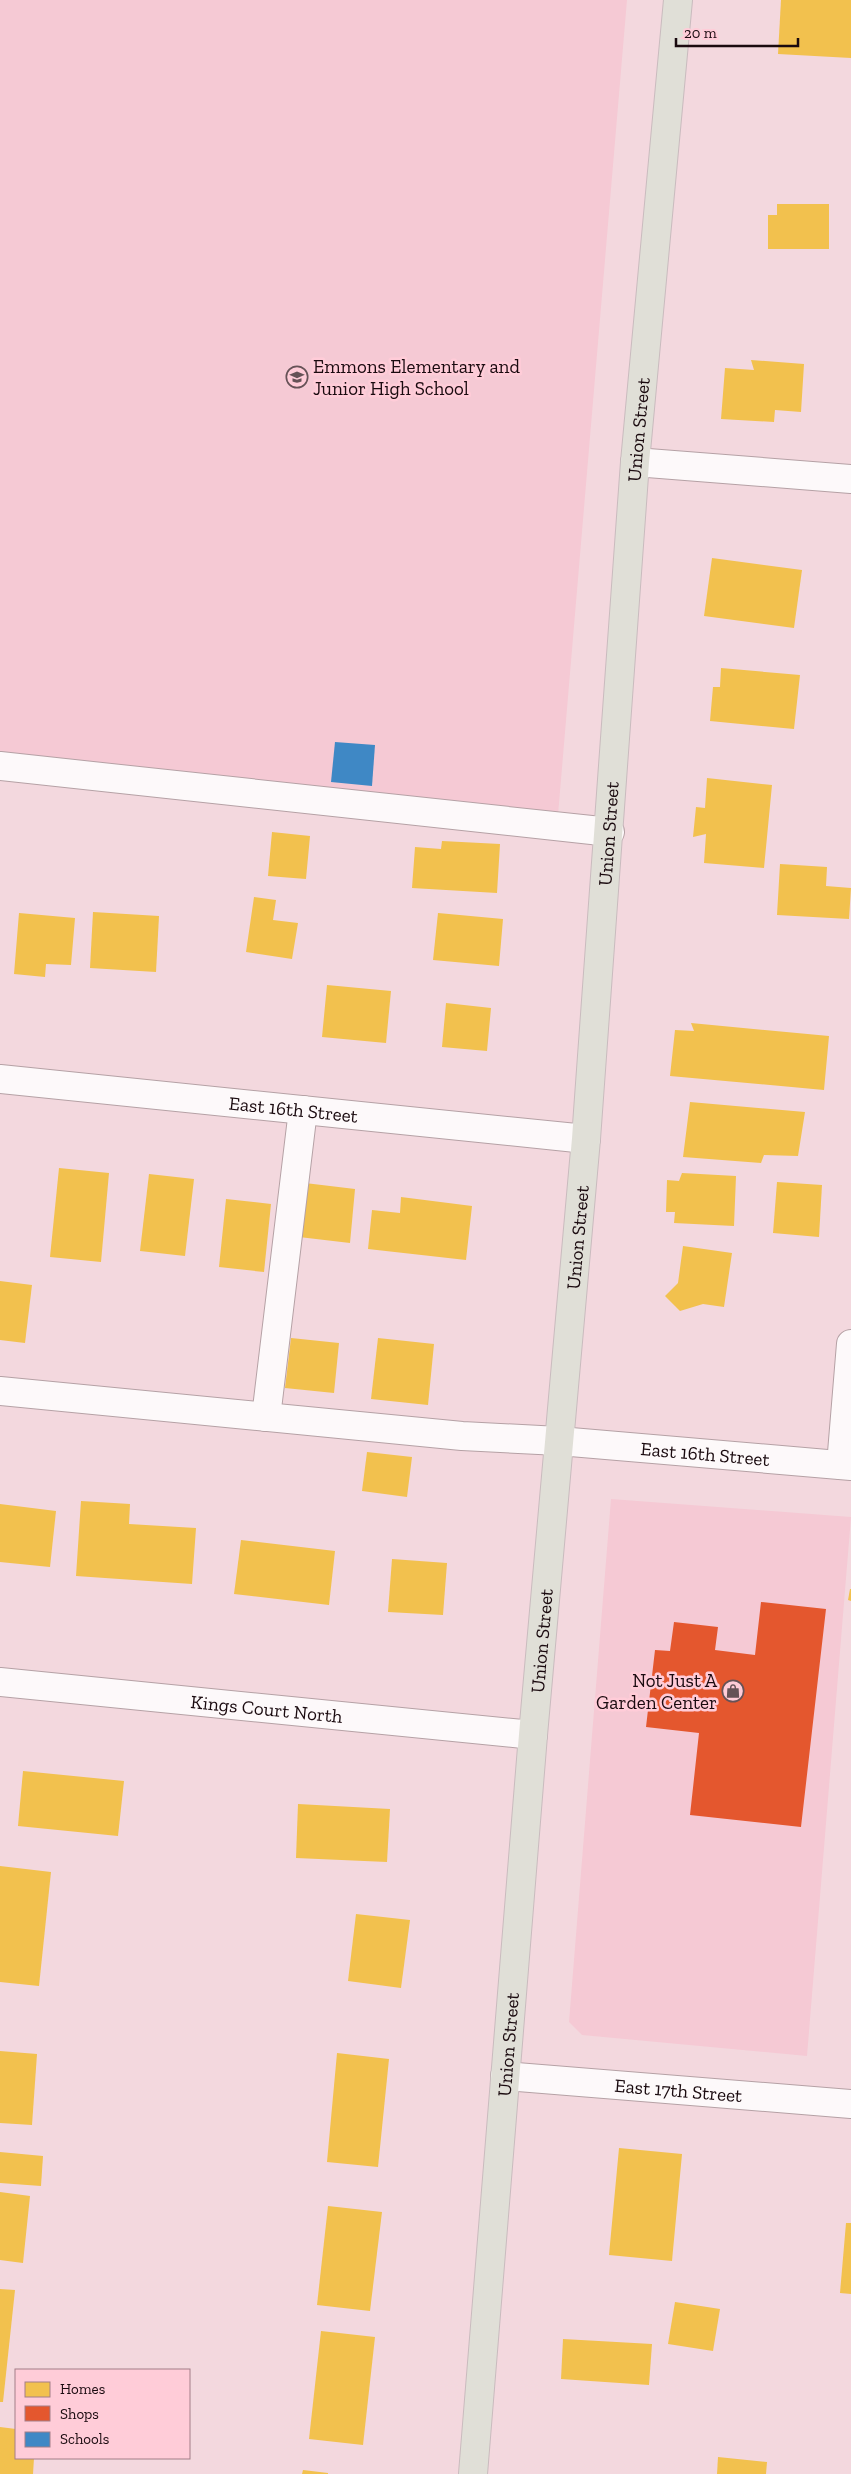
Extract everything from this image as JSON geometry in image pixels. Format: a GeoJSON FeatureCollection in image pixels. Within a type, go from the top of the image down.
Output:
{"type":"FeatureCollection","features":[{"type":"Feature","properties":{"kind":"main road","name":"Union Street"},"geometry":{"type":"LineString","coordinates":[[473,2474],[533,1735],[586,1139],[610,832],[635,462],[678,0]]}},
{"type":"Feature","properties":{"kind":"street"},"geometry":{"type":"LineString","coordinates":[[635,462],[851,478]]}},
{"type":"Feature","properties":{"kind":"street"},"geometry":{"type":"LineString","coordinates":[[0,766],[610,832]]}},
{"type":"Feature","properties":{"kind":"street","name":"East 16th Street"},"geometry":{"type":"LineString","coordinates":[[0,1079],[586,1139]]}},
{"type":"Feature","properties":{"kind":"street"},"geometry":{"type":"LineString","coordinates":[[266,1417],[303,1110]]}},
{"type":"Feature","properties":{"kind":"street"},"geometry":{"type":"LineString","coordinates":[[846,1466],[851,1344]]}},
{"type":"Feature","properties":{"kind":"street","name":"East 16th Street"},"geometry":{"type":"LineString","coordinates":[[0,1390],[462,1436],[559,1441],[846,1466]]}},
{"type":"Feature","properties":{"kind":"street","name":"Kings Court North"},"geometry":{"type":"LineString","coordinates":[[0,1682],[533,1735]]}},
{"type":"Feature","properties":{"kind":"street","name":"East 17th Street"},"geometry":{"type":"LineString","coordinates":[[505,2076],[851,2104]]}},
{"type":"Feature","properties":{"kind":"shaded area","name":"Emmons Elementary and Junior High School"},"geometry":{"type":"Polygon","coordinates":[[[0,0],[627,0],[558,815],[0,753],[0,0]]]}},
{"type":"Feature","properties":{"kind":"shaded area"},"geometry":{"type":"Polygon","coordinates":[[[611,1499],[851,1517],[807,2056],[582,2035],[569,2022],[611,1499]]]}},
{"type":"Feature","properties":{"kind":"building: Homes"},"geometry":{"type":"Polygon","coordinates":[[[781,0],[851,0],[851,58],[778,54],[781,0]]]}},
{"type":"Feature","properties":{"kind":"building: Homes"},"geometry":{"type":"Polygon","coordinates":[[[777,204],[829,204],[829,249],[768,249],[768,215],[777,215],[777,204]]]}},
{"type":"Feature","properties":{"kind":"building: Homes"},"geometry":{"type":"Polygon","coordinates":[[[751,360],[804,364],[801,412],[775,410],[774,422],[721,419],[725,368],[754,370],[751,360]]]}},
{"type":"Feature","properties":{"kind":"building: Homes"},"geometry":{"type":"Polygon","coordinates":[[[712,558],[802,570],[794,628],[704,616],[712,558]]]}},
{"type":"Feature","properties":{"kind":"building: Homes"},"geometry":{"type":"Polygon","coordinates":[[[721,668],[800,675],[794,729],[710,721],[713,687],[720,687],[721,668]]]}},
{"type":"Feature","properties":{"kind":"building: Homes"},"geometry":{"type":"Polygon","coordinates":[[[707,778],[772,785],[764,868],[704,863],[706,834],[693,837],[696,807],[705,808],[707,778]]]}},
{"type":"Feature","properties":{"kind":"building: Homes"},"geometry":{"type":"Polygon","coordinates":[[[272,832],[310,836],[306,879],[268,876],[272,832]]]}},
{"type":"Feature","properties":{"kind":"building: Homes"},"geometry":{"type":"Polygon","coordinates":[[[442,841],[500,844],[497,893],[412,888],[415,847],[441,849],[442,841]]]}},
{"type":"Feature","properties":{"kind":"building: Homes"},"geometry":{"type":"Polygon","coordinates":[[[780,864],[827,867],[826,886],[851,888],[849,919],[777,915],[780,864]]]}},
{"type":"Feature","properties":{"kind":"building: Homes"},"geometry":{"type":"Polygon","coordinates":[[[254,897],[276,900],[273,920],[298,923],[292,959],[246,952],[254,897]]]}},
{"type":"Feature","properties":{"kind":"building: Homes"},"geometry":{"type":"Polygon","coordinates":[[[93,912],[159,916],[156,972],[90,968],[93,912]]]}},
{"type":"Feature","properties":{"kind":"building: Homes"},"geometry":{"type":"Polygon","coordinates":[[[19,913],[75,918],[71,965],[46,964],[45,977],[14,974],[19,913]]]}},
{"type":"Feature","properties":{"kind":"building: Homes"},"geometry":{"type":"Polygon","coordinates":[[[438,913],[503,919],[499,966],[433,960],[438,913]]]}},
{"type":"Feature","properties":{"kind":"building: Homes"},"geometry":{"type":"Polygon","coordinates":[[[327,985],[391,991],[386,1043],[322,1037],[327,985]]]}},
{"type":"Feature","properties":{"kind":"building: Homes"},"geometry":{"type":"Polygon","coordinates":[[[446,1003],[491,1008],[487,1051],[442,1047],[446,1003]]]}},
{"type":"Feature","properties":{"kind":"building: Homes"},"geometry":{"type":"Polygon","coordinates":[[[691,1023],[829,1036],[824,1090],[670,1076],[675,1030],[694,1031],[691,1023]]]}},
{"type":"Feature","properties":{"kind":"building: Homes"},"geometry":{"type":"Polygon","coordinates":[[[690,1102],[805,1112],[798,1156],[764,1155],[761,1163],[683,1157],[690,1102]]]}},
{"type":"Feature","properties":{"kind":"building: Homes"},"geometry":{"type":"Polygon","coordinates":[[[59,1168],[109,1173],[101,1262],[50,1257],[59,1168]]]}},
{"type":"Feature","properties":{"kind":"building: Homes"},"geometry":{"type":"Polygon","coordinates":[[[682,1173],[736,1176],[734,1226],[674,1223],[675,1212],[666,1212],[667,1180],[679,1181],[682,1173]]]}},
{"type":"Feature","properties":{"kind":"building: Homes"},"geometry":{"type":"Polygon","coordinates":[[[149,1174],[194,1179],[185,1256],[140,1251],[149,1174]]]}},
{"type":"Feature","properties":{"kind":"building: Homes"},"geometry":{"type":"Polygon","coordinates":[[[777,1182],[822,1185],[819,1237],[773,1233],[777,1182]]]}},
{"type":"Feature","properties":{"kind":"building: Homes"},"geometry":{"type":"Polygon","coordinates":[[[305,1183],[355,1189],[350,1243],[299,1237],[305,1183]]]}},
{"type":"Feature","properties":{"kind":"building: Homes"},"geometry":{"type":"Polygon","coordinates":[[[401,1197],[472,1206],[466,1260],[368,1249],[372,1210],[400,1213],[401,1197]]]}},
{"type":"Feature","properties":{"kind":"building: Homes"},"geometry":{"type":"Polygon","coordinates":[[[226,1199],[271,1204],[264,1272],[219,1267],[226,1199]]]}},
{"type":"Feature","properties":{"kind":"building: Homes"},"geometry":{"type":"Polygon","coordinates":[[[683,1246],[732,1253],[724,1307],[703,1304],[680,1311],[665,1296],[678,1283],[683,1246]]]}},
{"type":"Feature","properties":{"kind":"building: Homes"},"geometry":{"type":"Polygon","coordinates":[[[0,1281],[32,1285],[25,1343],[0,1340],[0,1281]]]}},
{"type":"Feature","properties":{"kind":"building: Homes"},"geometry":{"type":"Polygon","coordinates":[[[291,1338],[339,1343],[334,1393],[285,1388],[291,1338]]]}},
{"type":"Feature","properties":{"kind":"building: Homes"},"geometry":{"type":"Polygon","coordinates":[[[378,1338],[434,1344],[428,1405],[371,1399],[378,1338]]]}},
{"type":"Feature","properties":{"kind":"building: Homes"},"geometry":{"type":"Polygon","coordinates":[[[367,1452],[412,1457],[407,1497],[362,1491],[367,1452]]]}},
{"type":"Feature","properties":{"kind":"building: Homes"},"geometry":{"type":"Polygon","coordinates":[[[81,1501],[130,1504],[129,1524],[196,1528],[192,1584],[76,1576],[81,1501]]]}},
{"type":"Feature","properties":{"kind":"building: Homes"},"geometry":{"type":"Polygon","coordinates":[[[0,1504],[56,1511],[50,1567],[0,1562],[0,1504]]]}},
{"type":"Feature","properties":{"kind":"building: Homes"},"geometry":{"type":"Polygon","coordinates":[[[241,1540],[335,1551],[329,1605],[234,1594],[241,1540]]]}},
{"type":"Feature","properties":{"kind":"building: Homes"},"geometry":{"type":"Polygon","coordinates":[[[392,1559],[447,1563],[443,1615],[388,1612],[392,1559]]]}},
{"type":"Feature","properties":{"kind":"building: Homes"},"geometry":{"type":"Polygon","coordinates":[[[851,1589],[851,1601],[848,1600],[851,1589]]]}},
{"type":"Feature","properties":{"kind":"building: Homes"},"geometry":{"type":"Polygon","coordinates":[[[23,1771],[124,1781],[118,1836],[18,1826],[23,1771]]]}},
{"type":"Feature","properties":{"kind":"building: Homes"},"geometry":{"type":"Polygon","coordinates":[[[298,1804],[390,1809],[387,1862],[296,1858],[298,1804]]]}},
{"type":"Feature","properties":{"kind":"building: Homes"},"geometry":{"type":"Polygon","coordinates":[[[0,1866],[51,1872],[39,1986],[0,1982],[0,1866]]]}},
{"type":"Feature","properties":{"kind":"building: Homes"},"geometry":{"type":"Polygon","coordinates":[[[356,1914],[410,1920],[401,1988],[348,1981],[356,1914]]]}},
{"type":"Feature","properties":{"kind":"building: Homes"},"geometry":{"type":"Polygon","coordinates":[[[0,2051],[37,2054],[32,2125],[0,2123],[0,2051]]]}},
{"type":"Feature","properties":{"kind":"building: Homes"},"geometry":{"type":"Polygon","coordinates":[[[337,2053],[389,2059],[378,2167],[327,2162],[337,2053]]]}},
{"type":"Feature","properties":{"kind":"building: Homes"},"geometry":{"type":"Polygon","coordinates":[[[619,2148],[682,2154],[672,2261],[609,2255],[619,2148]]]}},
{"type":"Feature","properties":{"kind":"building: Homes"},"geometry":{"type":"Polygon","coordinates":[[[0,2152],[43,2156],[41,2186],[0,2183],[0,2152]]]}},
{"type":"Feature","properties":{"kind":"building: Homes"},"geometry":{"type":"Polygon","coordinates":[[[0,2192],[30,2196],[23,2263],[0,2260],[0,2192]]]}},
{"type":"Feature","properties":{"kind":"building: Homes"},"geometry":{"type":"Polygon","coordinates":[[[328,2206],[382,2212],[370,2311],[317,2305],[328,2206]]]}},
{"type":"Feature","properties":{"kind":"building: Homes"},"geometry":{"type":"Polygon","coordinates":[[[846,2223],[851,2223],[851,2294],[840,2293],[846,2223]]]}},
{"type":"Feature","properties":{"kind":"building: Homes"},"geometry":{"type":"Polygon","coordinates":[[[0,2289],[15,2290],[3,2402],[0,2402],[0,2289]]]}},
{"type":"Feature","properties":{"kind":"building: Homes"},"geometry":{"type":"Polygon","coordinates":[[[675,2302],[720,2309],[713,2351],[668,2344],[675,2302]]]}},
{"type":"Feature","properties":{"kind":"building: Homes"},"geometry":{"type":"Polygon","coordinates":[[[321,2331],[375,2337],[363,2445],[309,2439],[321,2331]]]}},
{"type":"Feature","properties":{"kind":"building: Homes"},"geometry":{"type":"Polygon","coordinates":[[[563,2339],[652,2344],[649,2385],[561,2379],[563,2339]]]}},
{"type":"Feature","properties":{"kind":"building: Homes"},"geometry":{"type":"Polygon","coordinates":[[[0,2427],[15,2429],[15,2459],[34,2459],[33,2474],[0,2474],[0,2427]]]}},
{"type":"Feature","properties":{"kind":"building: Homes"},"geometry":{"type":"Polygon","coordinates":[[[718,2457],[767,2462],[766,2474],[717,2474],[718,2457]]]}},
{"type":"Feature","properties":{"kind":"building: Homes"},"geometry":{"type":"Polygon","coordinates":[[[303,2470],[328,2473],[328,2474],[302,2474],[303,2470]]]}},
{"type":"Feature","properties":{"kind":"building: Shops","name":"Not Just A Garden Center"},"geometry":{"type":"Polygon","coordinates":[[[761,1602],[826,1609],[801,1827],[690,1815],[699,1733],[646,1727],[655,1650],[670,1651],[674,1622],[718,1627],[715,1650],[755,1655],[761,1602]]]}},
{"type":"Feature","properties":{"kind":"building: Schools"},"geometry":{"type":"Polygon","coordinates":[[[335,742],[375,745],[372,786],[331,782],[335,742]]]}},
{"type":"Feature","properties":{"kind":"place","name":"Emmons Elementary and Junior High School"},"geometry":{"type":"Point","coordinates":[297,377]}},
{"type":"Feature","properties":{"kind":"place","name":"Not Just A Garden Center"},"geometry":{"type":"Point","coordinates":[733,1691]}}]}
